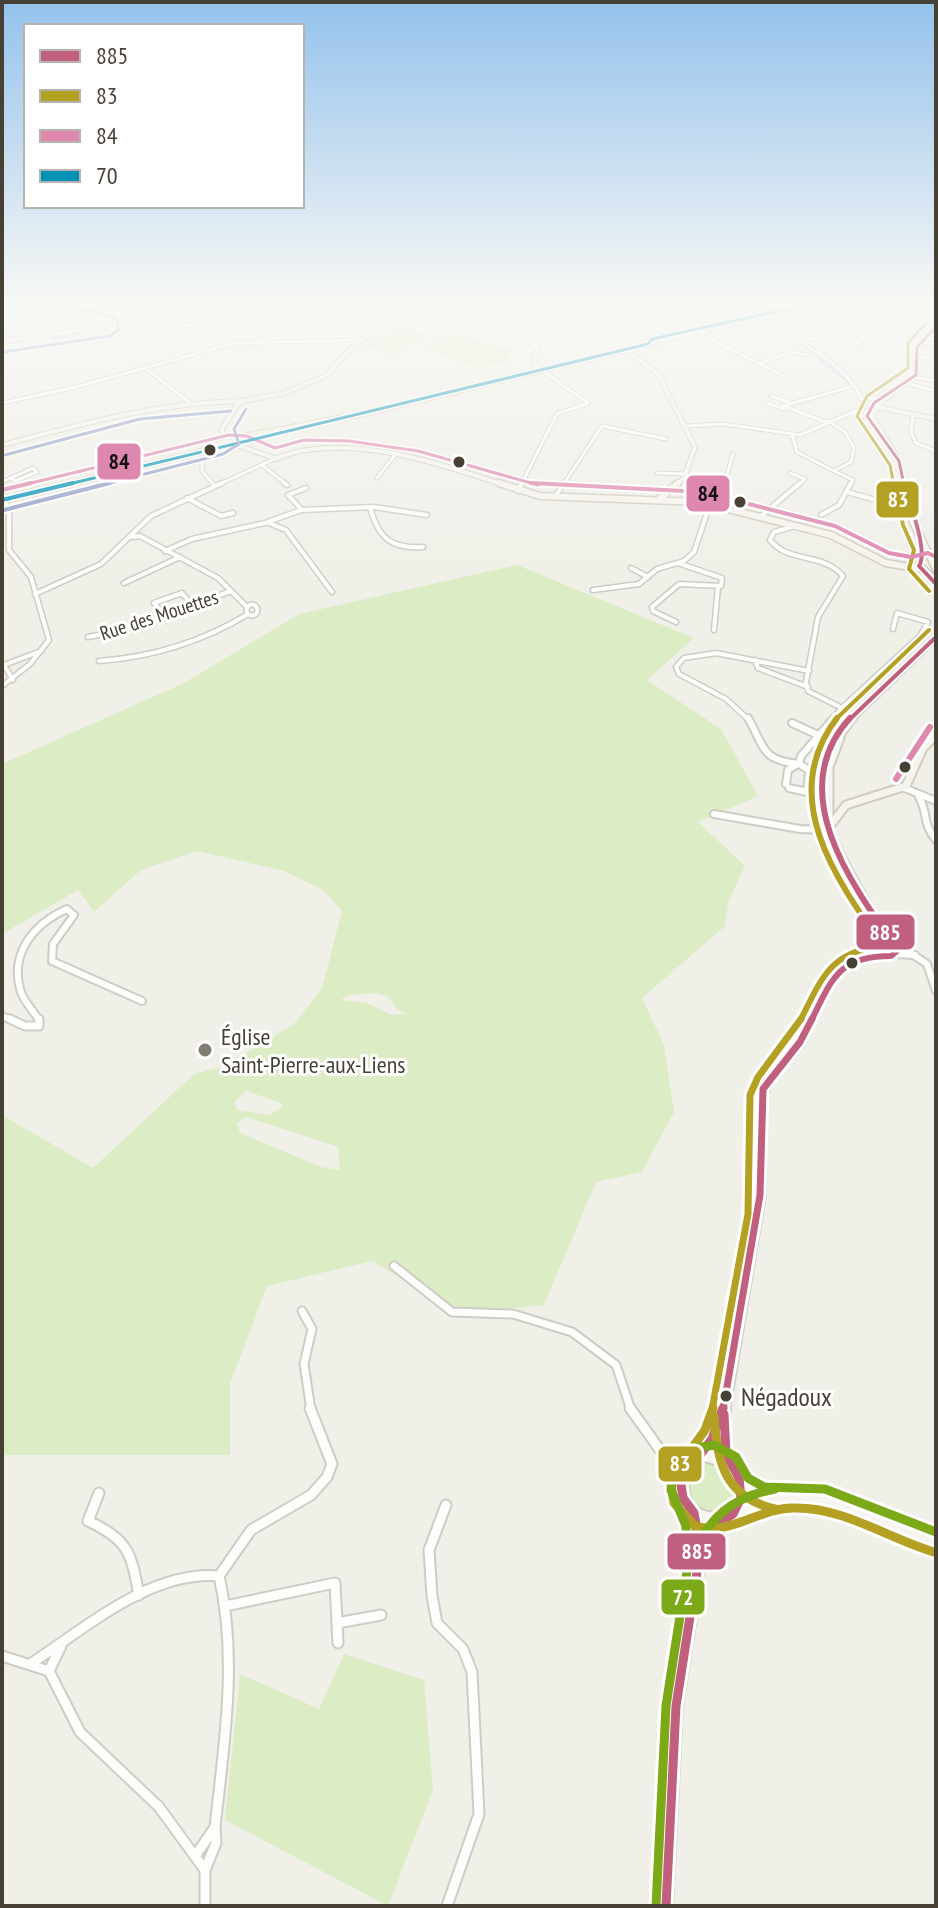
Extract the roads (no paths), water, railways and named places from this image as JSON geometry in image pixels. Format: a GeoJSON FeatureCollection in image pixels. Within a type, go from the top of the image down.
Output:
{"type":"FeatureCollection","features":[{"type":"Feature","properties":{"kind":"main road"},"geometry":{"type":"LineString","coordinates":[[4,500],[238,441],[464,390]]}},
{"type":"Feature","properties":{"kind":"street"},"geometry":{"type":"LineString","coordinates":[[2,403],[55,390]]}},
{"type":"Feature","properties":{"kind":"street"},"geometry":{"type":"LineString","coordinates":[[174,390],[189,402]]}},
{"type":"Feature","properties":{"kind":"street"},"geometry":{"type":"LineString","coordinates":[[2,445],[129,411],[189,402],[238,402],[292,390]]}},
{"type":"Feature","properties":{"kind":"street"},"geometry":{"type":"LineString","coordinates":[[518,491],[557,414],[588,403],[569,390]]}},
{"type":"Feature","properties":{"kind":"street"},"geometry":{"type":"LineString","coordinates":[[666,497],[685,476],[695,447],[667,390]]}},
{"type":"Feature","properties":{"kind":"street"},"geometry":{"type":"LineString","coordinates":[[829,390],[834,392]]}},
{"type":"Feature","properties":{"kind":"street"},"geometry":{"type":"LineString","coordinates":[[771,396],[788,402],[817,398],[840,390]]}},
{"type":"Feature","properties":{"kind":"street"},"geometry":{"type":"LineString","coordinates":[[686,426],[723,424],[792,435],[812,431],[827,421],[865,407],[860,390]]}},
{"type":"Feature","properties":{"kind":"street"},"geometry":{"type":"LineString","coordinates":[[870,417],[873,406],[895,390]]}},
{"type":"Feature","properties":{"kind":"street"},"geometry":{"type":"LineString","coordinates":[[873,406],[896,390]]}},
{"type":"Feature","properties":{"kind":"street"},"geometry":{"type":"LineString","coordinates":[[865,399],[883,397]]}},
{"type":"Feature","properties":{"kind":"street"},"geometry":{"type":"LineString","coordinates":[[817,398],[825,402]]}},
{"type":"Feature","properties":{"kind":"street"},"geometry":{"type":"LineString","coordinates":[[238,402],[221,430],[274,459]]}},
{"type":"Feature","properties":{"kind":"street"},"geometry":{"type":"LineString","coordinates":[[787,410],[783,406],[788,402]]}},
{"type":"Feature","properties":{"kind":"street"},"geometry":{"type":"LineString","coordinates":[[767,403],[845,428],[853,444],[847,465],[834,471]]}},
{"type":"Feature","properties":{"kind":"street"},"geometry":{"type":"LineString","coordinates":[[873,406],[936,419]]}},
{"type":"Feature","properties":{"kind":"street"},"geometry":{"type":"LineString","coordinates":[[136,538],[138,529],[151,516],[187,498],[274,459],[315,450],[395,456],[466,472],[518,491],[555,497],[666,497],[710,504],[831,535],[886,563],[934,566],[913,522],[901,469],[892,450],[870,417],[850,413]]}},
{"type":"Feature","properties":{"kind":"street"},"geometry":{"type":"LineString","coordinates":[[913,416],[911,432],[916,443],[936,451]]}},
{"type":"Feature","properties":{"kind":"street"},"geometry":{"type":"LineString","coordinates":[[555,497],[602,426],[666,439]]}},
{"type":"Feature","properties":{"kind":"street"},"geometry":{"type":"LineString","coordinates":[[792,435],[797,452],[853,480],[835,509],[821,515]]}},
{"type":"Feature","properties":{"kind":"street"},"geometry":{"type":"LineString","coordinates":[[718,506],[733,454]]}},
{"type":"Feature","properties":{"kind":"street"},"geometry":{"type":"LineString","coordinates":[[377,478],[395,456]]}},
{"type":"Feature","properties":{"kind":"street"},"geometry":{"type":"LineString","coordinates":[[202,457],[202,471],[214,485]]}},
{"type":"Feature","properties":{"kind":"street"},"geometry":{"type":"LineString","coordinates":[[262,465],[287,485]]}},
{"type":"Feature","properties":{"kind":"street"},"geometry":{"type":"LineString","coordinates":[[2,482],[33,468],[37,472],[15,481],[11,478]]}},
{"type":"Feature","properties":{"kind":"street"},"geometry":{"type":"LineString","coordinates":[[657,473],[724,484]]}},
{"type":"Feature","properties":{"kind":"street"},"geometry":{"type":"LineString","coordinates":[[760,517],[805,479],[790,473]]}},
{"type":"Feature","properties":{"kind":"street"},"geometry":{"type":"LineString","coordinates":[[302,510],[288,495],[306,488]]}},
{"type":"Feature","properties":{"kind":"street"},"geometry":{"type":"LineString","coordinates":[[2,490],[5,538],[9,550],[31,577],[49,640],[43,651],[13,680],[2,686]]}},
{"type":"Feature","properties":{"kind":"street"},"geometry":{"type":"LineString","coordinates":[[847,492],[887,503]]}},
{"type":"Feature","properties":{"kind":"street"},"geometry":{"type":"LineString","coordinates":[[187,498],[221,516],[233,513]]}},
{"type":"Feature","properties":{"kind":"street"},"geometry":{"type":"LineString","coordinates":[[593,590],[632,586],[661,567],[678,563],[694,552],[710,504]]}},
{"type":"Feature","properties":{"kind":"street"},"geometry":{"type":"LineString","coordinates":[[370,507],[376,532],[382,538],[400,549],[423,547]]}},
{"type":"Feature","properties":{"kind":"street"},"geometry":{"type":"LineString","coordinates":[[165,551],[208,534],[265,523],[302,510],[370,507],[427,515]]}},
{"type":"Feature","properties":{"kind":"street"},"geometry":{"type":"LineString","coordinates":[[265,523],[286,530],[332,592]]}},
{"type":"Feature","properties":{"kind":"street"},"geometry":{"type":"LineString","coordinates":[[795,526],[771,534],[772,545],[785,553],[829,563],[843,576],[822,607],[807,687],[811,693],[843,707]]}},
{"type":"Feature","properties":{"kind":"street"},"geometry":{"type":"LineString","coordinates":[[35,594],[101,564],[136,538],[205,570],[231,591],[247,611],[188,642],[115,661],[99,661]]}},
{"type":"Feature","properties":{"kind":"street"},"geometry":{"type":"LineString","coordinates":[[921,566],[924,548]]}},
{"type":"Feature","properties":{"kind":"street"},"geometry":{"type":"LineString","coordinates":[[2,556],[9,550]]}},
{"type":"Feature","properties":{"kind":"street"},"geometry":{"type":"LineString","coordinates":[[124,583],[180,557]]}},
{"type":"Feature","properties":{"kind":"street"},"geometry":{"type":"LineString","coordinates":[[678,563],[720,576],[714,630]]}},
{"type":"Feature","properties":{"kind":"street"},"geometry":{"type":"LineString","coordinates":[[921,566],[935,581]]}},
{"type":"Feature","properties":{"kind":"street"},"geometry":{"type":"LineString","coordinates":[[631,568],[648,577]]}},
{"type":"Feature","properties":{"kind":"street"},"geometry":{"type":"LineString","coordinates":[[676,622],[653,611],[652,607],[679,584],[718,587]]}},
{"type":"Feature","properties":{"kind":"street","name":"Rue des Mouettes"},"geometry":{"type":"LineString","coordinates":[[88,637],[115,633],[231,591]]}},
{"type":"Feature","properties":{"kind":"street"},"geometry":{"type":"LineString","coordinates":[[165,616],[154,603],[182,593],[193,606]]}},
{"type":"Feature","properties":{"kind":"street"},"geometry":{"type":"LineString","coordinates":[[809,772],[807,792],[788,786],[788,770],[799,764],[818,735],[843,707],[920,636],[928,622],[897,613],[893,629]]}},
{"type":"Feature","properties":{"kind":"street"},"geometry":{"type":"LineString","coordinates":[[878,954],[872,941],[873,924],[821,809],[820,777],[829,747],[936,637]]}},
{"type":"Feature","properties":{"kind":"street"},"geometry":{"type":"LineString","coordinates":[[13,680],[4,665],[43,651]]}},
{"type":"Feature","properties":{"kind":"street"},"geometry":{"type":"LineString","coordinates":[[809,671],[697,652],[678,661],[676,671],[742,710],[751,723],[756,743],[764,753],[782,762],[799,764],[820,777]]}},
{"type":"Feature","properties":{"kind":"street"},"geometry":{"type":"LineString","coordinates":[[755,660],[758,668],[798,687],[807,687]]}},
{"type":"Feature","properties":{"kind":"street"},"geometry":{"type":"LineString","coordinates":[[830,830],[829,767],[851,721]]}},
{"type":"Feature","properties":{"kind":"street"},"geometry":{"type":"LineString","coordinates":[[792,723],[818,735]]}},
{"type":"Feature","properties":{"kind":"street"},"geometry":{"type":"LineString","coordinates":[[830,830],[840,809],[911,781],[922,746],[936,735]]}},
{"type":"Feature","properties":{"kind":"street"},"geometry":{"type":"LineString","coordinates":[[902,787],[919,797],[936,801]]}},
{"type":"Feature","properties":{"kind":"street"},"geometry":{"type":"LineString","coordinates":[[919,797],[924,806],[924,825],[936,840]]}},
{"type":"Feature","properties":{"kind":"street"},"geometry":{"type":"LineString","coordinates":[[714,814],[744,816],[776,826],[830,830]]}},
{"type":"Feature","properties":{"kind":"street"},"geometry":{"type":"LineString","coordinates":[[844,859],[896,949]]}},
{"type":"Feature","properties":{"kind":"street"},"geometry":{"type":"LineString","coordinates":[[2,1016],[25,1026],[39,1026],[39,1019],[22,1007],[17,994],[16,957],[27,935],[67,909],[74,915],[53,944],[52,961],[142,1001]]}},
{"type":"Feature","properties":{"kind":"street"},"geometry":{"type":"LineString","coordinates":[[769,1500],[741,1485],[730,1465],[724,1444],[724,1406],[760,1195],[761,1096],[768,1080],[800,1042],[827,986],[841,967],[872,941],[888,937]]}},
{"type":"Feature","properties":{"kind":"street"},"geometry":{"type":"LineString","coordinates":[[841,967],[864,956],[896,949],[918,956],[927,964],[936,991]]}},
{"type":"Feature","properties":{"kind":"street"},"geometry":{"type":"LineString","coordinates":[[927,964],[936,965]]}},
{"type":"Feature","properties":{"kind":"street"},"geometry":{"type":"LineString","coordinates":[[394,1266],[452,1312],[513,1314],[572,1332],[616,1365],[632,1413],[680,1478],[683,1498],[694,1513],[707,1520],[721,1521]]}},
{"type":"Feature","properties":{"kind":"street"},"geometry":{"type":"LineString","coordinates":[[219,1576],[233,1565],[253,1526],[317,1493],[329,1477],[332,1464],[303,1388],[303,1362],[312,1329],[302,1311]]}},
{"type":"Feature","properties":{"kind":"street"},"geometry":{"type":"LineString","coordinates":[[680,1478],[712,1439],[724,1406]]}},
{"type":"Feature","properties":{"kind":"street"},"geometry":{"type":"LineString","coordinates":[[661,1453],[694,1458],[719,1457],[730,1465]]}},
{"type":"Feature","properties":{"kind":"street"},"geometry":{"type":"LineString","coordinates":[[737,1509],[741,1485]]}},
{"type":"Feature","properties":{"kind":"street"},"geometry":{"type":"LineString","coordinates":[[99,1493],[88,1521],[118,1533],[131,1552],[139,1595]]}},
{"type":"Feature","properties":{"kind":"street"},"geometry":{"type":"LineString","coordinates":[[666,1906],[676,1706],[697,1572],[711,1534],[721,1521],[737,1509],[769,1500],[823,1499],[904,1533],[936,1542]]}},
{"type":"Feature","properties":{"kind":"street"},"geometry":{"type":"LineString","coordinates":[[446,1505],[429,1550],[432,1596],[437,1623],[463,1649],[472,1672],[479,1814],[447,1906]]}},
{"type":"Feature","properties":{"kind":"street"},"geometry":{"type":"LineString","coordinates":[[694,1513],[697,1572]]}},
{"type":"Feature","properties":{"kind":"street"},"geometry":{"type":"LineString","coordinates":[[30,1664],[139,1595],[193,1575],[209,1572],[219,1576]]}},
{"type":"Feature","properties":{"kind":"street"},"geometry":{"type":"LineString","coordinates":[[205,1906],[205,1870],[216,1843],[228,1669],[225,1606],[219,1576]]}},
{"type":"Feature","properties":{"kind":"street"},"geometry":{"type":"LineString","coordinates":[[225,1606],[335,1583],[338,1643]]}},
{"type":"Feature","properties":{"kind":"street"},"geometry":{"type":"LineString","coordinates":[[337,1623],[381,1615]]}},
{"type":"Feature","properties":{"kind":"street"},"geometry":{"type":"LineString","coordinates":[[47,1670],[62,1643]]}},
{"type":"Feature","properties":{"kind":"street"},"geometry":{"type":"LineString","coordinates":[[49,1653],[47,1670],[85,1738],[159,1807],[205,1870]]}},
{"type":"Feature","properties":{"kind":"street"},"geometry":{"type":"LineString","coordinates":[[2,1656],[47,1670]]}},
{"type":"Feature","properties":{"kind":"street"},"geometry":{"type":"LineString","coordinates":[[196,1855],[215,1827]]}},
{"type":"Feature","properties":{"kind":"waterway"},"geometry":{"type":"LineString","coordinates":[[857,391],[862,404]]}},
{"type":"Feature","properties":{"kind":"place","name":"Église Saint-Pierre-aux-Liens"},"geometry":{"type":"Point","coordinates":[205,1050]}},
{"type":"Feature","properties":{"kind":"place","name":"Négadoux"},"geometry":{"type":"Point","coordinates":[726,1396]}}]}
